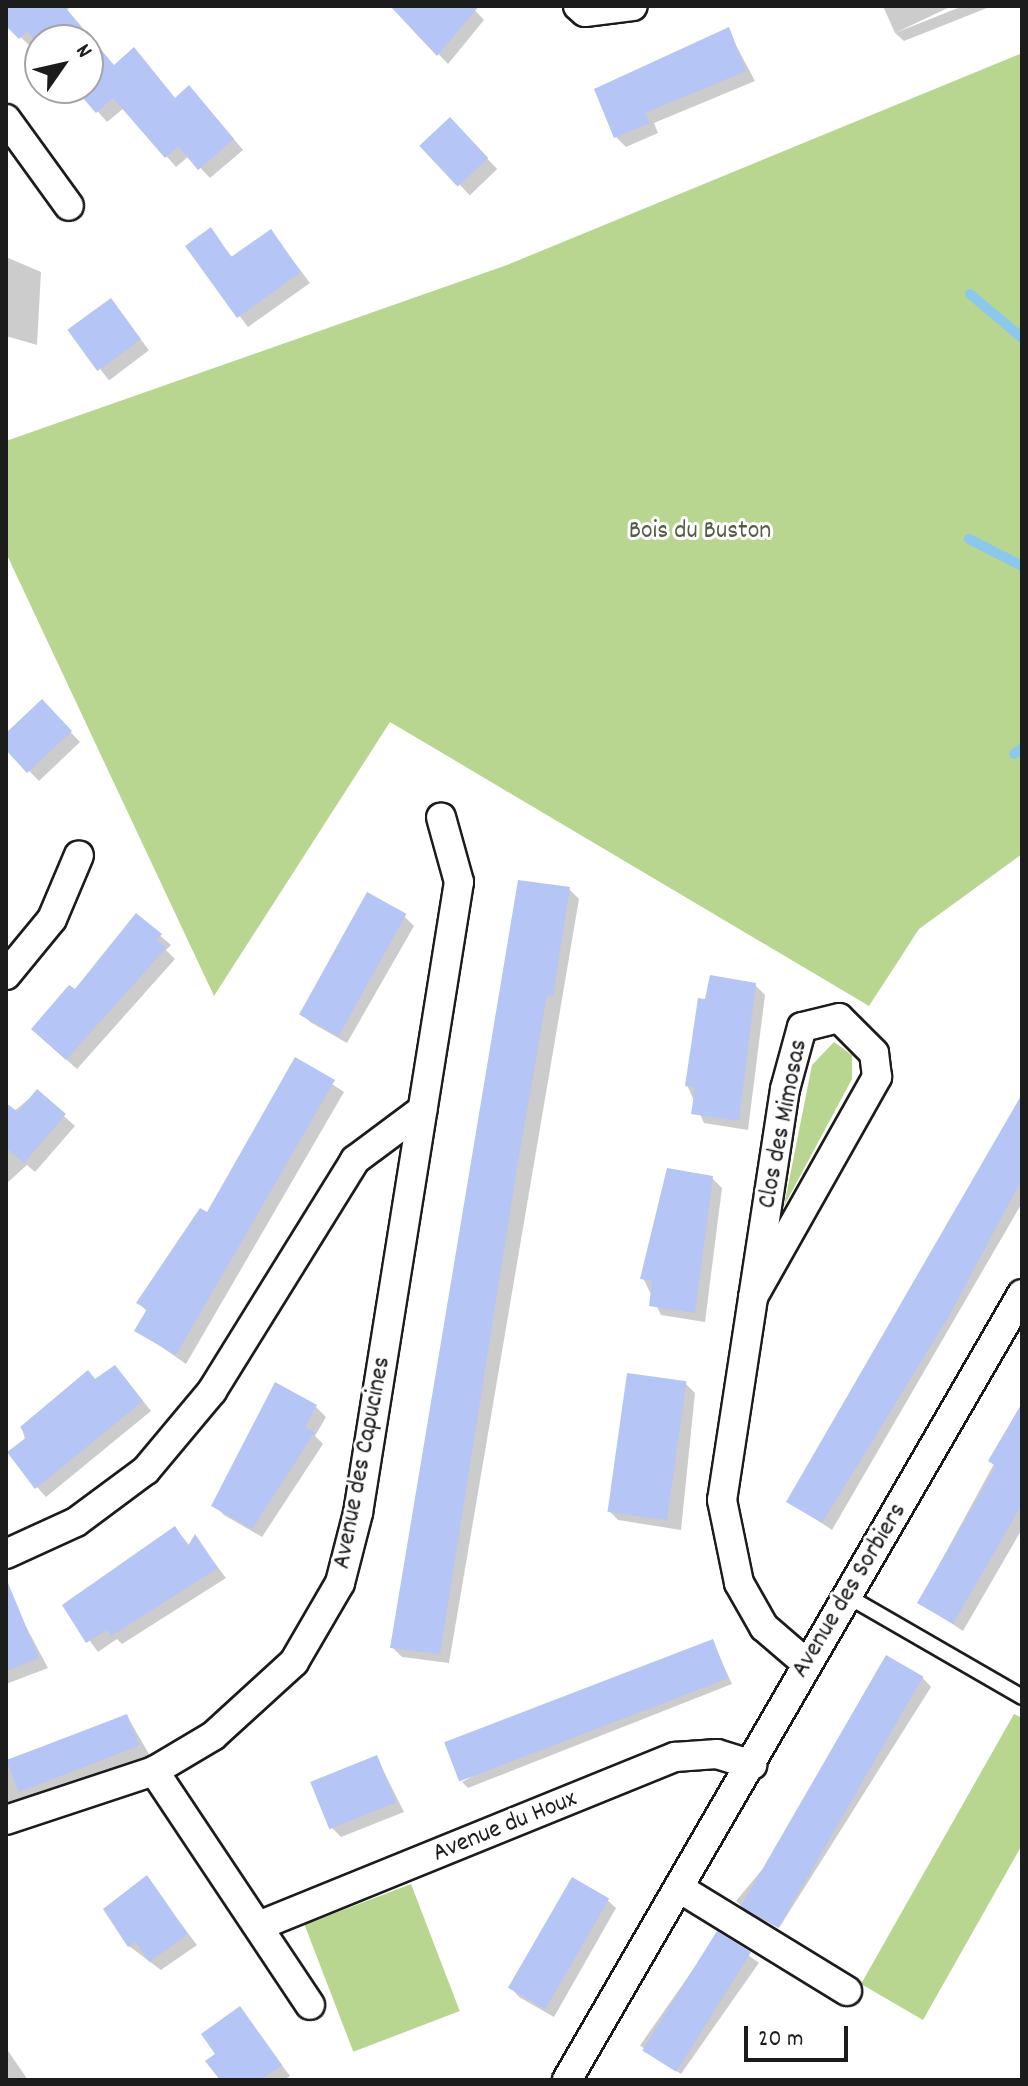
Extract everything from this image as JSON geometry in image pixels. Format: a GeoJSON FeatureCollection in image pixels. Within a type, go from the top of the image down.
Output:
{"type":"FeatureCollection","features":[{"type":"Feature","properties":{"kind":"street"},"geometry":{"type":"LineString","coordinates":[[578,6],[585,12],[633,6]]}},
{"type":"Feature","properties":{"kind":"street"},"geometry":{"type":"LineString","coordinates":[[6,119],[16,151],[69,206]]}},
{"type":"Feature","properties":{"kind":"street","name":"Avenue des Capucines"},"geometry":{"type":"LineString","coordinates":[[6,1820],[154,1771],[213,1736],[273,1687],[311,1639],[340,1583],[358,1513],[459,882],[441,817]]}},
{"type":"Feature","properties":{"kind":"street"},"geometry":{"type":"LineString","coordinates":[[6,975],[52,919],[79,855]]}},
{"type":"Feature","properties":{"kind":"street","name":"Clos des Mimosas"},"geometry":{"type":"LineString","coordinates":[[753,1297],[877,1077],[874,1053],[839,1018],[802,1027],[753,1297],[722,1500],[725,1543],[764,1627],[806,1663]]}},
{"type":"Feature","properties":{"kind":"street"},"geometry":{"type":"LineString","coordinates":[[6,1554],[76,1522],[146,1470],[212,1391],[355,1160],[422,1110]]}},
{"type":"Feature","properties":{"kind":"street","name":"Avenue des Sorbiers"},"geometry":{"type":"LineString","coordinates":[[567,2080],[1022,1294]]}},
{"type":"Feature","properties":{"kind":"street","name":"Avenue du Houx"},"geometry":{"type":"LineString","coordinates":[[261,1925],[675,1757],[717,1754],[752,1765]]}},
{"type":"Feature","properties":{"kind":"street"},"geometry":{"type":"LineString","coordinates":[[154,1771],[261,1925],[310,2005]]}},
{"type":"Feature","properties":{"kind":"street"},"geometry":{"type":"LineString","coordinates":[[679,1888],[847,1991]]}},
{"type":"Feature","properties":{"kind":"lane"},"geometry":{"type":"LineString","coordinates":[[849,1597],[1022,1697]]}},
{"type":"Feature","properties":{"kind":"green space","name":"Bois du Buston"},"geometry":{"type":"Polygon","coordinates":[[[1022,53],[1022,854],[919,929],[869,1006],[390,722],[214,996],[6,553],[6,441],[507,265],[1022,53]]]}},
{"type":"Feature","properties":{"kind":"green space"},"geometry":{"type":"Polygon","coordinates":[[[834,1042],[852,1055],[852,1079],[784,1206],[812,1065],[834,1042]]]}},
{"type":"Feature","properties":{"kind":"green space"},"geometry":{"type":"Polygon","coordinates":[[[1014,1714],[1022,1718],[1022,1845],[923,2020],[861,1984],[1014,1714]]]}},
{"type":"Feature","properties":{"kind":"green space"},"geometry":{"type":"Polygon","coordinates":[[[411,1884],[460,2011],[353,2052],[305,1925],[411,1884]]]}},
{"type":"Feature","properties":{"kind":"building"},"geometry":{"type":"Polygon","coordinates":[[[6,6],[64,6],[79,24],[24,24],[24,34],[19,39],[6,26],[6,6]]]}},
{"type":"Feature","properties":{"kind":"building"},"geometry":{"type":"Polygon","coordinates":[[[390,6],[479,6],[437,56],[390,6]]]}},
{"type":"Feature","properties":{"kind":"building"},"geometry":{"type":"Polygon","coordinates":[[[729,27],[746,71],[645,113],[650,123],[614,138],[594,89],[729,27]]]}},
{"type":"Feature","properties":{"kind":"building"},"geometry":{"type":"Polygon","coordinates":[[[134,47],[175,98],[189,85],[234,139],[198,170],[178,146],[165,158],[113,98],[96,113],[88,104],[104,104],[104,53],[114,65],[134,47]]]}},
{"type":"Feature","properties":{"kind":"building"},"geometry":{"type":"Polygon","coordinates":[[[450,117],[488,158],[457,187],[419,146],[450,117]]]}},
{"type":"Feature","properties":{"kind":"building"},"geometry":{"type":"Polygon","coordinates":[[[211,227],[231,257],[271,229],[301,272],[237,318],[185,246],[211,227]]]}},
{"type":"Feature","properties":{"kind":"building"},"geometry":{"type":"Polygon","coordinates":[[[111,298],[141,339],[97,371],[67,330],[111,298]]]}},
{"type":"Feature","properties":{"kind":"building"},"geometry":{"type":"Polygon","coordinates":[[[42,699],[72,731],[27,773],[6,750],[6,733],[42,699]]]}},
{"type":"Feature","properties":{"kind":"building"},"geometry":{"type":"Polygon","coordinates":[[[518,880],[570,887],[553,996],[547,995],[517,1168],[440,1654],[390,1648],[518,880]]]}},
{"type":"Feature","properties":{"kind":"building"},"geometry":{"type":"Polygon","coordinates":[[[367,892],[406,914],[338,1036],[299,1014],[367,892]]]}},
{"type":"Feature","properties":{"kind":"building"},"geometry":{"type":"Polygon","coordinates":[[[136,913],[162,934],[157,940],[166,948],[66,1060],[31,1029],[69,985],[75,989],[136,913]]]}},
{"type":"Feature","properties":{"kind":"building"},"geometry":{"type":"Polygon","coordinates":[[[710,975],[756,983],[739,1121],[691,1114],[695,1088],[685,1086],[698,998],[705,999],[710,975]]]}},
{"type":"Feature","properties":{"kind":"building"},"geometry":{"type":"Polygon","coordinates":[[[295,1057],[335,1080],[176,1355],[134,1331],[147,1309],[136,1303],[200,1208],[207,1212],[295,1057]]]}},
{"type":"Feature","properties":{"kind":"building"},"geometry":{"type":"Polygon","coordinates":[[[37,1089],[66,1114],[24,1163],[6,1148],[6,1103],[18,1112],[37,1089]]]}},
{"type":"Feature","properties":{"kind":"building"},"geometry":{"type":"Polygon","coordinates":[[[1022,1094],[1022,1179],[949,1316],[822,1523],[786,1502],[1022,1094]]]}},
{"type":"Feature","properties":{"kind":"building"},"geometry":{"type":"Polygon","coordinates":[[[667,1168],[713,1176],[695,1313],[649,1306],[652,1281],[640,1279],[667,1168]]]}},
{"type":"Feature","properties":{"kind":"building"},"geometry":{"type":"Polygon","coordinates":[[[115,1365],[143,1401],[35,1489],[7,1452],[27,1437],[20,1427],[88,1370],[95,1379],[115,1365]]]}},
{"type":"Feature","properties":{"kind":"building"},"geometry":{"type":"Polygon","coordinates":[[[627,1373],[686,1381],[667,1520],[608,1512],[627,1373]]]}},
{"type":"Feature","properties":{"kind":"building"},"geometry":{"type":"Polygon","coordinates":[[[275,1382],[317,1405],[305,1427],[315,1432],[252,1529],[211,1506],[275,1382]]]}},
{"type":"Feature","properties":{"kind":"building"},"geometry":{"type":"Polygon","coordinates":[[[1022,1403],[1022,1504],[953,1624],[917,1603],[996,1466],[988,1461],[1022,1403]]]}},
{"type":"Feature","properties":{"kind":"building"},"geometry":{"type":"Polygon","coordinates":[[[175,1526],[188,1546],[195,1534],[218,1568],[111,1636],[107,1630],[86,1643],[62,1605],[175,1526]]]}},
{"type":"Feature","properties":{"kind":"building"},"geometry":{"type":"Polygon","coordinates":[[[6,1578],[39,1658],[6,1671],[6,1578]]]}},
{"type":"Feature","properties":{"kind":"building"},"geometry":{"type":"Polygon","coordinates":[[[713,1639],[728,1678],[459,1781],[444,1742],[713,1639]]]}},
{"type":"Feature","properties":{"kind":"building"},"geometry":{"type":"Polygon","coordinates":[[[886,1655],[923,1676],[778,1928],[741,1906],[886,1655]]]}},
{"type":"Feature","properties":{"kind":"building"},"geometry":{"type":"Polygon","coordinates":[[[127,1714],[139,1746],[19,1792],[7,1760],[127,1714]]]}},
{"type":"Feature","properties":{"kind":"building"},"geometry":{"type":"Polygon","coordinates":[[[377,1755],[396,1802],[329,1829],[310,1782],[377,1755]]]}},
{"type":"Feature","properties":{"kind":"building"},"geometry":{"type":"Polygon","coordinates":[[[147,1875],[188,1934],[149,1962],[136,1942],[128,1947],[103,1909],[147,1875]]]}},
{"type":"Feature","properties":{"kind":"building"},"geometry":{"type":"Polygon","coordinates":[[[572,1877],[609,1898],[545,2009],[508,1988],[572,1877]]]}},
{"type":"Feature","properties":{"kind":"building"},"geometry":{"type":"Polygon","coordinates":[[[717,1931],[751,1952],[676,2072],[642,2051],[717,1931]]]}},
{"type":"Feature","properties":{"kind":"building"},"geometry":{"type":"Polygon","coordinates":[[[240,2006],[282,2065],[260,2080],[220,2080],[205,2061],[215,2054],[201,2034],[240,2006]]]}},
{"type":"Feature","properties":{"kind":"waterway"},"geometry":{"type":"LineString","coordinates":[[970,294],[1022,338]]}},
{"type":"Feature","properties":{"kind":"waterway"},"geometry":{"type":"LineString","coordinates":[[969,539],[1022,566]]}},
{"type":"Feature","properties":{"kind":"waterway"},"geometry":{"type":"LineString","coordinates":[[1014,754],[1022,748]]}}]}
